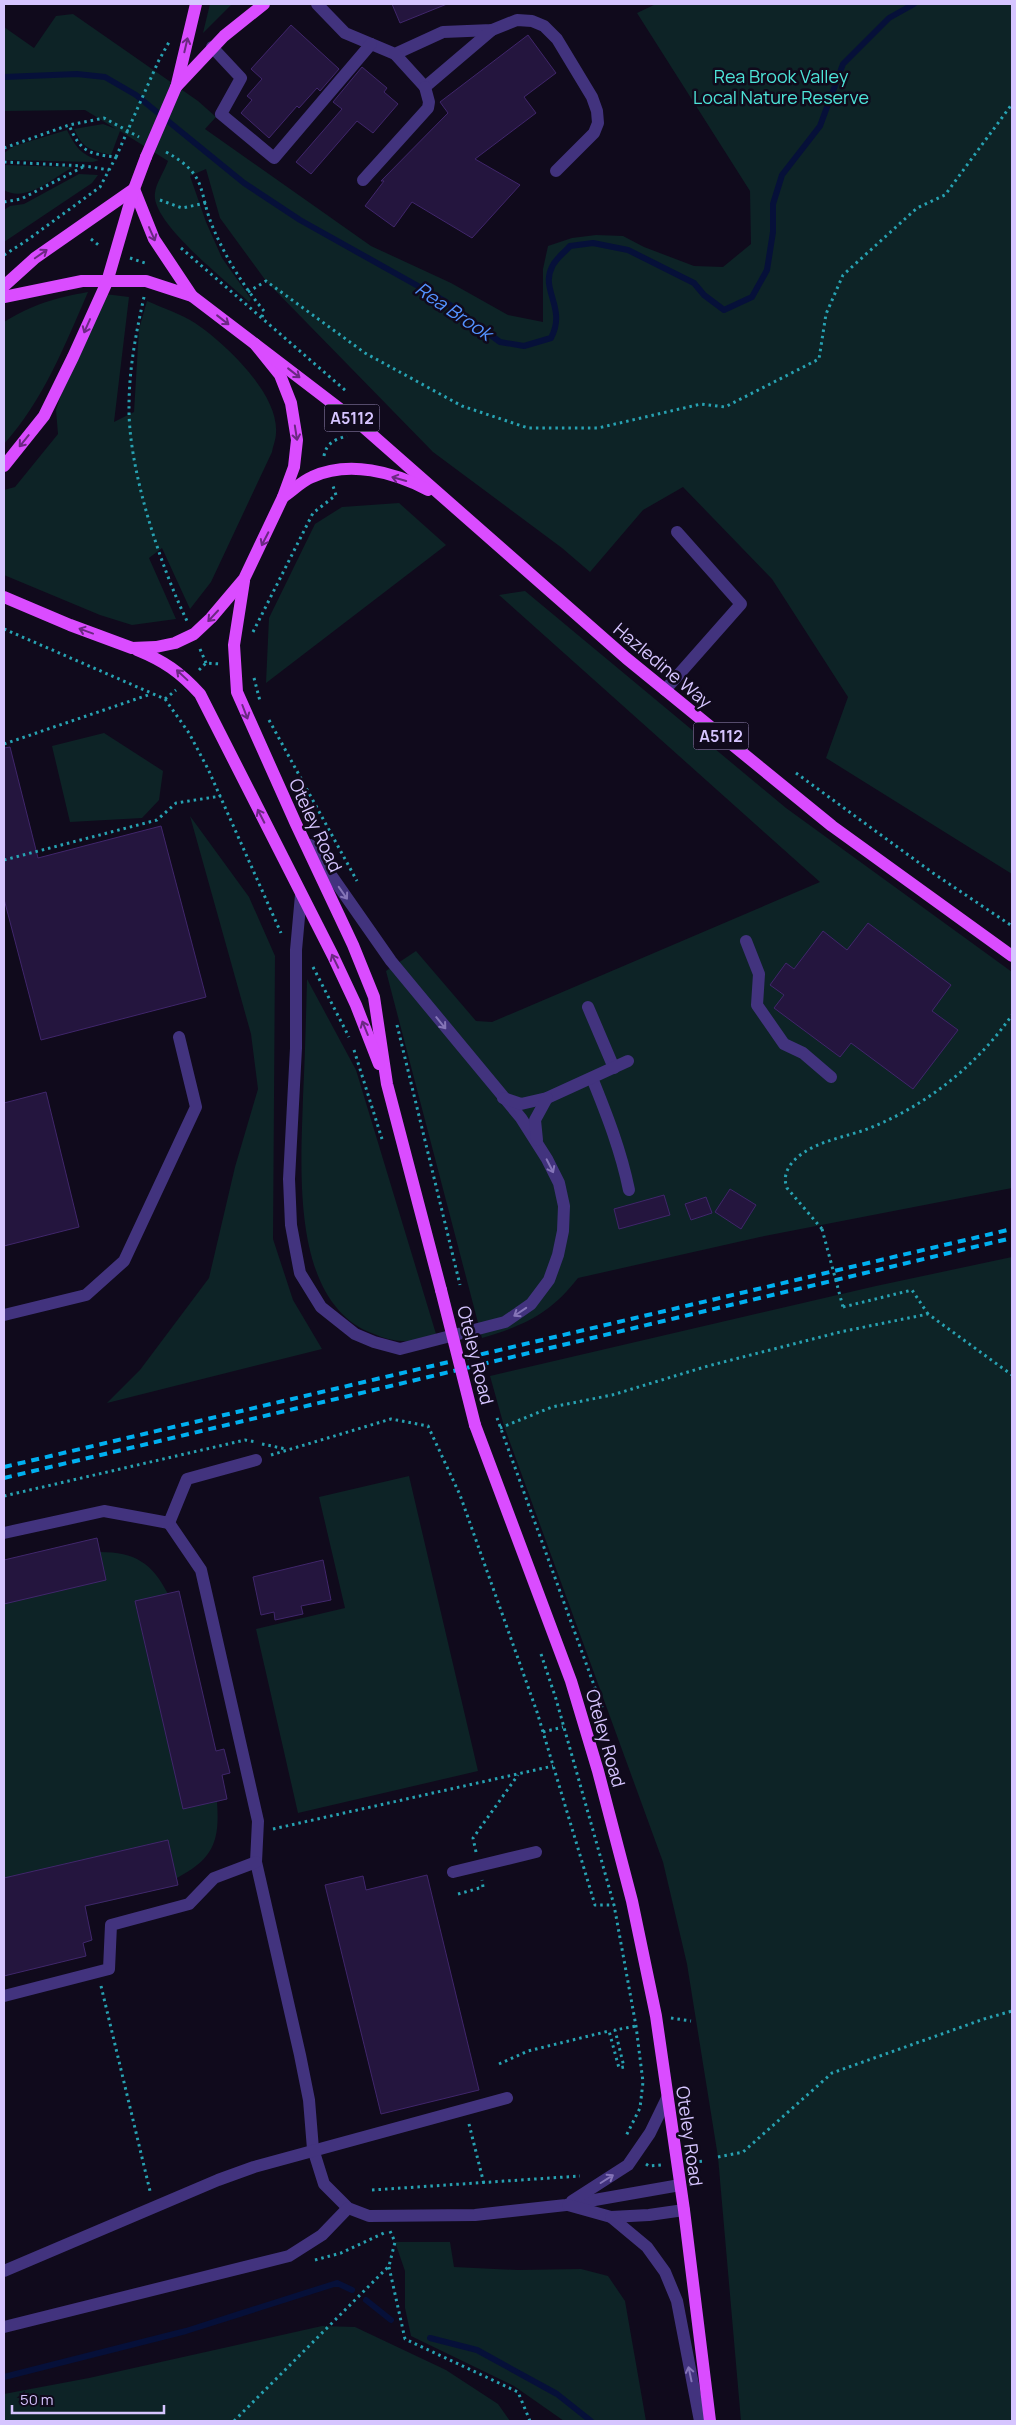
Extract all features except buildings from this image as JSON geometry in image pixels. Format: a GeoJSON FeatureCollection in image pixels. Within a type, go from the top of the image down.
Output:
{"type":"FeatureCollection","features":[{"type":"Feature","properties":{"kind":"main road"},"geometry":{"type":"LineString","coordinates":[[4,466],[44,416],[107,282],[134,189],[176,87],[196,4]]}},
{"type":"Feature","properties":{"kind":"main road"},"geometry":{"type":"LineString","coordinates":[[176,87],[212,47],[247,16],[264,4]]}},
{"type":"Feature","properties":{"kind":"main road"},"geometry":{"type":"LineString","coordinates":[[4,286],[35,258],[134,189]]}},
{"type":"Feature","properties":{"kind":"main road"},"geometry":{"type":"LineString","coordinates":[[132,648],[156,648],[175,643],[194,634],[211,618],[244,579],[283,497],[294,466],[297,440],[291,403],[280,375],[254,344],[192,296],[154,238],[134,189]]}},
{"type":"Feature","properties":{"kind":"main road"},"geometry":{"type":"LineString","coordinates":[[4,298],[82,281],[146,281],[192,296]]}},
{"type":"Feature","properties":{"kind":"main road","name":"Hazledine Way"},"geometry":{"type":"LineString","coordinates":[[254,344],[361,425],[665,690],[832,826],[1012,956]]}},
{"type":"Feature","properties":{"kind":"main road","name":"Hazledine Way"},"geometry":{"type":"LineString","coordinates":[[283,497],[311,477],[339,469],[360,469],[414,483],[444,498]]}},
{"type":"Feature","properties":{"kind":"main road","name":"Oteley Road"},"geometry":{"type":"LineString","coordinates":[[244,579],[234,645],[237,692],[296,824],[353,944],[374,997],[387,1084],[476,1425],[571,1681],[598,1771],[632,1901],[656,2016],[684,2210],[710,2421]]}},
{"type":"Feature","properties":{"kind":"main road","name":"Oteley Road"},"geometry":{"type":"LineString","coordinates":[[4,597],[159,659],[177,670],[200,694],[356,1005],[387,1084]]}},
{"type":"Feature","properties":{"kind":"street"},"geometry":{"type":"LineString","coordinates":[[317,4],[345,33],[395,54],[425,87],[430,102],[428,108],[363,180]]}},
{"type":"Feature","properties":{"kind":"street"},"geometry":{"type":"LineString","coordinates":[[425,87],[492,30],[516,20],[532,21],[544,26],[557,39],[592,97],[598,111],[598,123],[594,133],[556,171]]}},
{"type":"Feature","properties":{"kind":"street"},"geometry":{"type":"LineString","coordinates":[[395,54],[443,32],[492,30]]}},
{"type":"Feature","properties":{"kind":"street"},"geometry":{"type":"LineString","coordinates":[[212,47],[241,78],[221,114],[274,158],[371,44]]}},
{"type":"Feature","properties":{"kind":"street"},"geometry":{"type":"LineString","coordinates":[[665,690],[741,604],[677,532]]}},
{"type":"Feature","properties":{"kind":"street"},"geometry":{"type":"LineString","coordinates":[[296,824],[391,961],[520,1118],[559,1183],[564,1206],[558,1255],[549,1280],[532,1304],[505,1322],[400,1349],[374,1342],[355,1334],[321,1307],[300,1273],[291,1225],[288,1179],[296,1048],[296,950],[300,896]]}},
{"type":"Feature","properties":{"kind":"street"},"geometry":{"type":"LineString","coordinates":[[746,941],[759,974],[757,1005],[784,1044],[803,1053],[831,1077]]}},
{"type":"Feature","properties":{"kind":"street"},"geometry":{"type":"LineString","coordinates":[[588,1007],[614,1068]]}},
{"type":"Feature","properties":{"kind":"street"},"geometry":{"type":"LineString","coordinates":[[4,1315],[86,1295],[124,1261],[196,1107],[179,1037]]}},
{"type":"Feature","properties":{"kind":"street"},"geometry":{"type":"LineString","coordinates":[[502,1097],[521,1104],[547,1098],[628,1061]]}},
{"type":"Feature","properties":{"kind":"street"},"geometry":{"type":"LineString","coordinates":[[592,1078],[614,1132],[629,1190]]}},
{"type":"Feature","properties":{"kind":"street"},"geometry":{"type":"LineString","coordinates":[[537,1144],[535,1120],[547,1098]]}},
{"type":"Feature","properties":{"kind":"street"},"geometry":{"type":"LineString","coordinates":[[169,1523],[187,1479],[256,1460]]}},
{"type":"Feature","properties":{"kind":"street"},"geometry":{"type":"LineString","coordinates":[[4,1533],[104,1511],[169,1523],[201,1570],[258,1821],[256,1862],[309,2100],[313,2150],[324,2184],[348,2208],[369,2216],[387,2217],[475,2215],[566,2205],[680,2185]]}},
{"type":"Feature","properties":{"kind":"street"},"geometry":{"type":"LineString","coordinates":[[453,1872],[536,1852]]}},
{"type":"Feature","properties":{"kind":"street"},"geometry":{"type":"LineString","coordinates":[[4,1996],[110,1969],[111,1925],[188,1904],[214,1878],[256,1862]]}},
{"type":"Feature","properties":{"kind":"street"},"geometry":{"type":"LineString","coordinates":[[4,2271],[168,2203],[218,2180],[313,2150],[465,2111],[507,2098]]}},
{"type":"Feature","properties":{"kind":"street"},"geometry":{"type":"LineString","coordinates":[[566,2205],[628,2165],[650,2133],[667,2098]]}},
{"type":"Feature","properties":{"kind":"street"},"geometry":{"type":"LineString","coordinates":[[566,2205],[611,2217],[649,2215],[684,2210]]}},
{"type":"Feature","properties":{"kind":"street"},"geometry":{"type":"LineString","coordinates":[[4,2327],[289,2256],[322,2235],[348,2208]]}},
{"type":"Feature","properties":{"kind":"street"},"geometry":{"type":"LineString","coordinates":[[611,2217],[619,2226],[647,2247],[665,2272],[677,2301],[700,2421]]}},
{"type":"Feature","properties":{"kind":"path"},"geometry":{"type":"LineString","coordinates":[[4,255],[26,242],[100,187],[116,157],[158,62]]}},
{"type":"Feature","properties":{"kind":"path"},"geometry":{"type":"LineString","coordinates":[[248,292],[266,281],[373,357],[462,406],[528,428],[598,428],[701,404],[725,407],[819,359],[826,314],[843,275],[916,208],[945,194],[1012,104]]}},
{"type":"Feature","properties":{"kind":"path"},"geometry":{"type":"LineString","coordinates":[[4,148],[69,125],[104,118]]}},
{"type":"Feature","properties":{"kind":"path"},"geometry":{"type":"LineString","coordinates":[[69,125],[76,140],[88,152],[116,157]]}},
{"type":"Feature","properties":{"kind":"path"},"geometry":{"type":"LineString","coordinates":[[4,162],[86,166],[109,170]]}},
{"type":"Feature","properties":{"kind":"path"},"geometry":{"type":"LineString","coordinates":[[4,202],[21,199],[86,166]]}},
{"type":"Feature","properties":{"kind":"path"},"geometry":{"type":"LineString","coordinates":[[200,181],[213,229],[248,292],[264,311],[262,318]]}},
{"type":"Feature","properties":{"kind":"path"},"geometry":{"type":"LineString","coordinates":[[160,200],[182,208],[206,203]]}},
{"type":"Feature","properties":{"kind":"path"},"geometry":{"type":"LineString","coordinates":[[88,235],[95,244],[105,249]]}},
{"type":"Feature","properties":{"kind":"path"},"geometry":{"type":"LineString","coordinates":[[174,242],[348,392]]}},
{"type":"Feature","properties":{"kind":"path"},"geometry":{"type":"LineString","coordinates":[[127,257],[149,264]]}},
{"type":"Feature","properties":{"kind":"path"},"geometry":{"type":"LineString","coordinates":[[144,298],[132,351],[128,407],[135,466],[156,543],[184,614]]}},
{"type":"Feature","properties":{"kind":"path"},"geometry":{"type":"LineString","coordinates":[[324,455],[334,439],[351,434]]}},
{"type":"Feature","properties":{"kind":"path"},"geometry":{"type":"LineString","coordinates":[[252,641],[253,633],[313,513],[336,495]]}},
{"type":"Feature","properties":{"kind":"path"},"geometry":{"type":"LineString","coordinates":[[4,629],[165,700],[189,733],[221,796],[284,939]]}},
{"type":"Feature","properties":{"kind":"path"},"geometry":{"type":"LineString","coordinates":[[199,645],[206,663]]}},
{"type":"Feature","properties":{"kind":"path"},"geometry":{"type":"LineString","coordinates":[[206,663],[216,664]]}},
{"type":"Feature","properties":{"kind":"path"},"geometry":{"type":"LineString","coordinates":[[198,671],[206,663]]}},
{"type":"Feature","properties":{"kind":"path"},"geometry":{"type":"LineString","coordinates":[[253,673],[262,705]]}},
{"type":"Feature","properties":{"kind":"path"},"geometry":{"type":"LineString","coordinates":[[4,744],[152,694]]}},
{"type":"Feature","properties":{"kind":"path"},"geometry":{"type":"LineString","coordinates":[[165,700],[169,697]]}},
{"type":"Feature","properties":{"kind":"path"},"geometry":{"type":"LineString","coordinates":[[266,713],[359,884]]}},
{"type":"Feature","properties":{"kind":"path"},"geometry":{"type":"LineString","coordinates":[[790,769],[933,872],[1012,926]]}},
{"type":"Feature","properties":{"kind":"path"},"geometry":{"type":"LineString","coordinates":[[4,860],[157,820],[176,803],[221,796]]}},
{"type":"Feature","properties":{"kind":"path"},"geometry":{"type":"LineString","coordinates":[[310,962],[349,1038],[369,1091],[385,1148]]}},
{"type":"Feature","properties":{"kind":"path"},"geometry":{"type":"LineString","coordinates":[[1012,1015],[970,1064],[914,1107],[869,1128],[823,1143],[802,1154],[789,1164],[785,1182],[787,1188],[822,1229],[843,1307],[912,1290],[928,1314],[1012,1375]]}},
{"type":"Feature","properties":{"kind":"path"},"geometry":{"type":"LineString","coordinates":[[395,1019],[460,1285]]}},
{"type":"Feature","properties":{"kind":"path"},"geometry":{"type":"LineString","coordinates":[[500,1428],[552,1407],[612,1395],[708,1366],[840,1332],[928,1314]]}},
{"type":"Feature","properties":{"kind":"path"},"geometry":{"type":"LineString","coordinates":[[497,1418],[603,1710]]}},
{"type":"Feature","properties":{"kind":"path"},"geometry":{"type":"LineString","coordinates":[[4,1496],[244,1440],[286,1449],[391,1419],[428,1426],[460,1495],[543,1732],[595,1905],[614,1905],[632,1901]]}},
{"type":"Feature","properties":{"kind":"path"},"geometry":{"type":"LineString","coordinates":[[541,1653],[556,1699],[614,1905],[636,2026],[643,2082],[640,2108],[622,2144]]}},
{"type":"Feature","properties":{"kind":"path"},"geometry":{"type":"LineString","coordinates":[[543,1732],[563,1727]]}},
{"type":"Feature","properties":{"kind":"path"},"geometry":{"type":"LineString","coordinates":[[257,1833],[553,1766]]}},
{"type":"Feature","properties":{"kind":"path"},"geometry":{"type":"LineString","coordinates":[[458,1894],[484,1887],[473,1838],[518,1775]]}},
{"type":"Feature","properties":{"kind":"path"},"geometry":{"type":"LineString","coordinates":[[101,1985],[151,2197]]}},
{"type":"Feature","properties":{"kind":"path"},"geometry":{"type":"LineString","coordinates":[[718,2157],[743,2152],[832,2074],[984,2019],[1012,2011]]}},
{"type":"Feature","properties":{"kind":"path"},"geometry":{"type":"LineString","coordinates":[[499,2064],[528,2050],[610,2031],[619,2068],[624,2067],[616,2030],[636,2026]]}},
{"type":"Feature","properties":{"kind":"path"},"geometry":{"type":"LineString","coordinates":[[465,2111],[484,2184]]}},
{"type":"Feature","properties":{"kind":"path"},"geometry":{"type":"LineString","coordinates":[[372,2190],[584,2176]]}},
{"type":"Feature","properties":{"kind":"path"},"geometry":{"type":"LineString","coordinates":[[390,2231],[395,2242],[389,2266],[405,2339],[518,2392],[530,2421]]}},
{"type":"Feature","properties":{"kind":"path"},"geometry":{"type":"LineString","coordinates":[[234,2421],[389,2266]]}},
{"type":"Feature","properties":{"kind":"green space"},"geometry":{"type":"Polygon","coordinates":[[[210,4],[232,4],[203,33],[210,4]]]}},
{"type":"Feature","properties":{"kind":"green space","name":"Rea Brook Valley Local Nature Reserve"},"geometry":{"type":"Polygon","coordinates":[[[656,4],[1012,4],[1012,874],[826,758],[848,697],[772,579],[683,487],[643,510],[590,572],[562,548],[433,452],[266,281],[220,218],[206,169],[190,176],[206,222],[222,258],[251,299],[249,302],[192,251],[165,219],[157,205],[155,193],[168,161],[120,131],[111,155],[88,148],[74,129],[103,124],[116,129],[85,110],[4,111],[4,27],[34,48],[56,16],[73,14],[198,101],[216,117],[205,129],[371,246],[451,283],[508,315],[543,322],[543,269],[548,246],[572,238],[596,235],[623,236],[644,247],[694,266],[723,267],[751,244],[750,191],[637,13],[656,4]]]}},
{"type":"Feature","properties":{"kind":"green space"},"geometry":{"type":"Polygon","coordinates":[[[67,130],[83,153],[99,160],[93,162],[4,160],[4,153],[14,146],[67,130]]]}},
{"type":"Feature","properties":{"kind":"green space"},"geometry":{"type":"Polygon","coordinates":[[[4,165],[73,167],[39,188],[21,193],[12,193],[4,190],[4,165]]]}},
{"type":"Feature","properties":{"kind":"green space"},"geometry":{"type":"Polygon","coordinates":[[[79,174],[98,175],[92,183],[4,242],[4,210],[10,206],[24,204],[79,174]]]}},
{"type":"Feature","properties":{"kind":"green space"},"geometry":{"type":"Polygon","coordinates":[[[88,292],[62,352],[42,391],[4,444],[4,322],[45,302],[88,292]]]}},
{"type":"Feature","properties":{"kind":"green space"},"geometry":{"type":"Polygon","coordinates":[[[105,294],[129,297],[114,422],[134,412],[139,329],[147,301],[190,320],[208,332],[248,371],[269,402],[275,418],[276,435],[272,452],[211,582],[190,609],[162,548],[149,558],[176,619],[132,625],[100,615],[4,575],[4,490],[15,487],[58,434],[56,410],[66,379],[105,294]]]}},
{"type":"Feature","properties":{"kind":"green space"},"geometry":{"type":"Polygon","coordinates":[[[399,503],[446,545],[266,683],[269,618],[315,524],[342,507],[399,503]]]}},
{"type":"Feature","properties":{"kind":"green space"},"geometry":{"type":"Polygon","coordinates":[[[525,591],[786,808],[1012,972],[1012,1188],[760,1237],[578,1278],[557,1301],[536,1317],[482,1338],[386,971],[416,951],[476,1021],[492,1022],[820,882],[499,595],[525,591]]]}},
{"type":"Feature","properties":{"kind":"green space"},"geometry":{"type":"Polygon","coordinates":[[[104,733],[163,771],[159,800],[142,818],[70,822],[52,746],[104,733]]]}},
{"type":"Feature","properties":{"kind":"green space"},"geometry":{"type":"Polygon","coordinates":[[[190,816],[249,897],[275,956],[273,1239],[293,1300],[322,1349],[107,1403],[140,1370],[209,1278],[235,1167],[258,1089],[251,1034],[190,816]]]}},
{"type":"Feature","properties":{"kind":"green space"},"geometry":{"type":"Polygon","coordinates":[[[307,979],[356,1070],[436,1334],[417,1340],[406,1341],[392,1340],[374,1334],[347,1318],[327,1294],[314,1265],[306,1231],[302,1196],[301,1160],[307,979]]]}},
{"type":"Feature","properties":{"kind":"green space"},"geometry":{"type":"Polygon","coordinates":[[[1012,1257],[1012,2421],[741,2421],[718,2157],[687,1964],[663,1862],[504,1426],[490,1376],[876,1286],[1012,1257]]]}},
{"type":"Feature","properties":{"kind":"green space"},"geometry":{"type":"Polygon","coordinates":[[[409,1476],[478,1771],[298,1813],[256,1629],[345,1608],[319,1497],[409,1476]]]}},
{"type":"Feature","properties":{"kind":"green space"},"geometry":{"type":"Polygon","coordinates":[[[97,1538],[100,1552],[133,1557],[141,1561],[156,1574],[168,1594],[179,1591],[216,1751],[224,1749],[230,1773],[222,1775],[227,1799],[217,1802],[217,1828],[212,1848],[199,1864],[177,1878],[178,1885],[75,1909],[88,1922],[92,1941],[83,1943],[86,1956],[4,1976],[4,1560],[97,1538]]]}},
{"type":"Feature","properties":{"kind":"green space"},"geometry":{"type":"Polygon","coordinates":[[[395,2242],[450,2242],[454,2267],[518,2270],[581,2269],[608,2276],[625,2301],[646,2421],[564,2421],[514,2386],[411,2336],[405,2308],[405,2271],[395,2242]]]}},
{"type":"Feature","properties":{"kind":"green space"},"geometry":{"type":"Polygon","coordinates":[[[322,2326],[355,2327],[446,2370],[498,2404],[510,2421],[4,2421],[4,2394],[89,2378],[322,2326]]]}},
{"type":"Feature","properties":{"kind":"waterway","name":"Rea Brook"},"geometry":{"type":"LineString","coordinates":[[4,77],[77,74],[105,77],[136,95],[244,183],[300,220],[443,300],[500,342],[524,346],[551,338],[556,317],[549,275],[555,261],[570,246],[593,243],[628,250],[694,283],[704,295],[724,310],[752,297],[767,270],[773,232],[773,204],[782,175],[820,126],[843,64],[889,18],[914,4]]}},
{"type":"Feature","properties":{"kind":"waterway"},"geometry":{"type":"LineString","coordinates":[[4,2377],[186,2331],[337,2283],[352,2290]]}},
{"type":"Feature","properties":{"kind":"waterway"},"geometry":{"type":"LineString","coordinates":[[366,2300],[391,2320]]}},
{"type":"Feature","properties":{"kind":"waterway"},"geometry":{"type":"LineString","coordinates":[[430,2338],[477,2350],[557,2394],[591,2421]]}},
{"type":"Feature","properties":{"kind":"railway"},"geometry":{"type":"LineString","coordinates":[[4,1467],[1012,1229]]}},
{"type":"Feature","properties":{"kind":"railway"},"geometry":{"type":"LineString","coordinates":[[4,1478],[1012,1238]]}}]}
